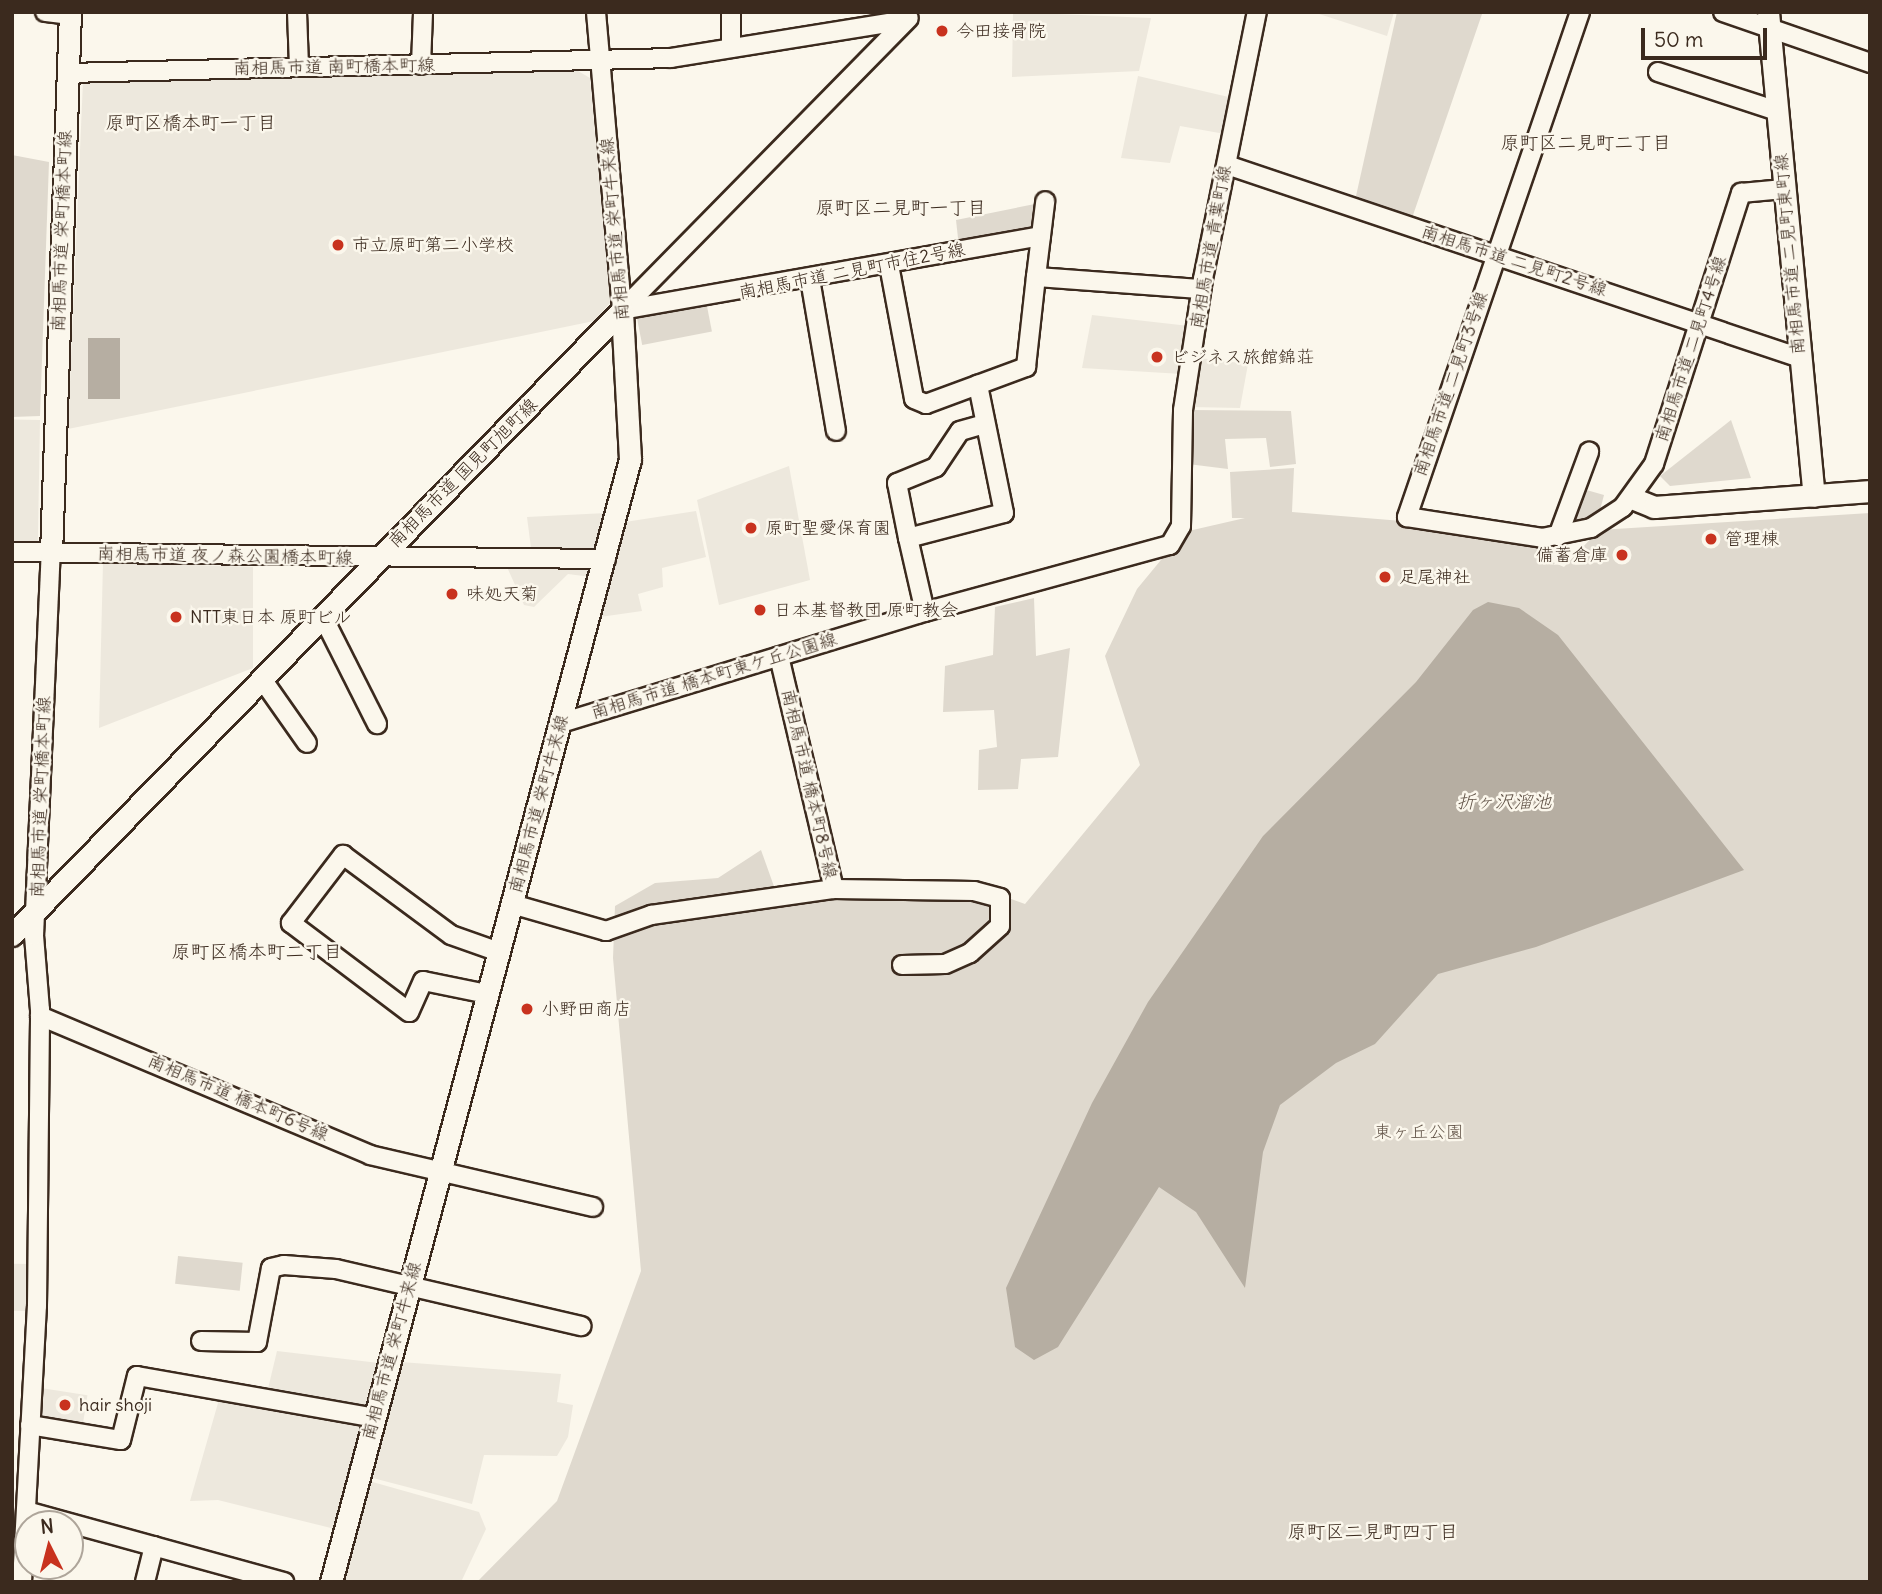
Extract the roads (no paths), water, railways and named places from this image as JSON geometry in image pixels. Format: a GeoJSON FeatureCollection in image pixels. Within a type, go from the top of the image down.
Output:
{"type":"FeatureCollection","features":[{"type":"Feature","properties":{"kind":"street"},"geometry":{"type":"LineString","coordinates":[[45,12],[70,13]]}},
{"type":"Feature","properties":{"kind":"street"},"geometry":{"type":"LineString","coordinates":[[297,12],[299,67]]}},
{"type":"Feature","properties":{"kind":"street"},"geometry":{"type":"LineString","coordinates":[[421,65],[423,12]]}},
{"type":"Feature","properties":{"kind":"street","name":"南相馬市道 栄町牛来線"},"geometry":{"type":"LineString","coordinates":[[331,1582],[606,559],[632,444],[596,12]]}},
{"type":"Feature","properties":{"kind":"street"},"geometry":{"type":"LineString","coordinates":[[731,12],[731,48]]}},
{"type":"Feature","properties":{"kind":"street","name":"南相馬市道 青葉町線"},"geometry":{"type":"LineString","coordinates":[[1181,526],[1183,410],[1201,289],[1257,12]]}},
{"type":"Feature","properties":{"kind":"street","name":"南相馬市道 二見町3号線"},"geometry":{"type":"LineString","coordinates":[[1558,536],[1407,517],[1580,12]]}},
{"type":"Feature","properties":{"kind":"street"},"geometry":{"type":"LineString","coordinates":[[1723,12],[1769,20],[1870,63]]}},
{"type":"Feature","properties":{"kind":"street","name":"南相馬市道 栄町橋本町線"},"geometry":{"type":"LineString","coordinates":[[26,1510],[40,1016],[36,909],[70,13]]}},
{"type":"Feature","properties":{"kind":"street","name":"南相馬市道 南町橋本町線"},"geometry":{"type":"LineString","coordinates":[[68,73],[601,62],[731,48],[911,16]]}},
{"type":"Feature","properties":{"kind":"street","name":"南相馬市道 国見町旭町線"},"geometry":{"type":"LineString","coordinates":[[12,935],[911,16]]}},
{"type":"Feature","properties":{"kind":"street","name":"南相馬市道 二見町東町線"},"geometry":{"type":"LineString","coordinates":[[1769,20],[1814,496]]}},
{"type":"Feature","properties":{"kind":"street"},"geometry":{"type":"LineString","coordinates":[[1658,72],[1777,111]]}},
{"type":"Feature","properties":{"kind":"street","name":"南相馬市道 二見町2号線"},"geometry":{"type":"LineString","coordinates":[[1227,165],[1800,358]]}},
{"type":"Feature","properties":{"kind":"street","name":"南相馬市道 二見町4号線"},"geometry":{"type":"LineString","coordinates":[[1558,536],[1596,526],[1632,498],[1648,480],[1741,193],[1784,188]]}},
{"type":"Feature","properties":{"kind":"street"},"geometry":{"type":"LineString","coordinates":[[889,265],[914,398],[926,404],[1026,366],[1045,201]]}},
{"type":"Feature","properties":{"kind":"street","name":"南相馬市道 二見町市住2号線"},"geometry":{"type":"LineString","coordinates":[[622,310],[810,279],[1041,236]]}},
{"type":"Feature","properties":{"kind":"street"},"geometry":{"type":"LineString","coordinates":[[1036,277],[1201,289]]}},
{"type":"Feature","properties":{"kind":"street"},"geometry":{"type":"LineString","coordinates":[[810,279],[836,431]]}},
{"type":"Feature","properties":{"kind":"street"},"geometry":{"type":"LineString","coordinates":[[908,538],[1004,513],[978,385]]}},
{"type":"Feature","properties":{"kind":"street"},"geometry":{"type":"LineString","coordinates":[[925,612],[897,483],[936,467],[960,431],[985,424]]}},
{"type":"Feature","properties":{"kind":"street"},"geometry":{"type":"LineString","coordinates":[[1558,536],[1589,452]]}},
{"type":"Feature","properties":{"kind":"street"},"geometry":{"type":"LineString","coordinates":[[1632,498],[1654,507],[1870,491]]}},
{"type":"Feature","properties":{"kind":"street","name":"南相馬市道 橋本町東ケ丘公園線"},"geometry":{"type":"LineString","coordinates":[[561,723],[925,612],[1165,547],[1181,526]]}},
{"type":"Feature","properties":{"kind":"street","name":"南相馬市道 夜ノ森公園橋本町線"},"geometry":{"type":"LineString","coordinates":[[12,552],[606,559]]}},
{"type":"Feature","properties":{"kind":"street"},"geometry":{"type":"LineString","coordinates":[[323,617],[377,724]]}},
{"type":"Feature","properties":{"kind":"street","name":"南相馬市道 橋本町8号線"},"geometry":{"type":"LineString","coordinates":[[512,904],[606,931],[651,915],[834,889],[779,656]]}},
{"type":"Feature","properties":{"kind":"street"},"geometry":{"type":"LineString","coordinates":[[262,679],[307,743]]}},
{"type":"Feature","properties":{"kind":"street"},"geometry":{"type":"LineString","coordinates":[[487,994],[423,981],[410,1012],[291,923],[344,855],[451,935],[499,952]]}},
{"type":"Feature","properties":{"kind":"street"},"geometry":{"type":"LineString","coordinates":[[834,889],[974,891],[1000,898],[1000,926],[970,953],[945,964],[902,965]]}},
{"type":"Feature","properties":{"kind":"street","name":"南相馬市道 橋本町6号線"},"geometry":{"type":"LineString","coordinates":[[40,1016],[350,1147],[439,1174],[593,1207]]}},
{"type":"Feature","properties":{"kind":"street"},"geometry":{"type":"LineString","coordinates":[[201,1341],[257,1342],[271,1268],[336,1269],[581,1326]]}},
{"type":"Feature","properties":{"kind":"street"},"geometry":{"type":"LineString","coordinates":[[30,1425],[121,1440],[137,1376],[376,1418]]}},
{"type":"Feature","properties":{"kind":"street"},"geometry":{"type":"LineString","coordinates":[[84,1527],[284,1582]]}},
{"type":"Feature","properties":{"kind":"street"},"geometry":{"type":"LineString","coordinates":[[145,1582],[154,1546]]}},
{"type":"Feature","properties":{"kind":"water"},"geometry":{"type":"Polygon","coordinates":[[[88,338],[120,338],[120,399],[88,399],[88,338]]]}},
{"type":"Feature","properties":{"kind":"water","name":"折ヶ沢溜池"},"geometry":{"type":"Polygon","coordinates":[[[1488,602],[1519,608],[1558,635],[1744,870],[1536,947],[1438,974],[1375,1044],[1336,1063],[1280,1105],[1263,1152],[1245,1288],[1196,1212],[1159,1187],[1058,1347],[1034,1360],[1015,1347],[1006,1288],[1092,1103],[1148,1002],[1263,836],[1416,682],[1473,610],[1488,602]]]}},
{"type":"Feature","properties":{"kind":"place","name":"今田接骨院"},"geometry":{"type":"Point","coordinates":[942,31]}},
{"type":"Feature","properties":{"kind":"place","name":"市立原町第二小学校"},"geometry":{"type":"Point","coordinates":[338,245]}},
{"type":"Feature","properties":{"kind":"place","name":"ビジネス旅館錦荘"},"geometry":{"type":"Point","coordinates":[1157,357]}},
{"type":"Feature","properties":{"kind":"place","name":"原町聖愛保育園"},"geometry":{"type":"Point","coordinates":[751,528]}},
{"type":"Feature","properties":{"kind":"place","name":"管理棟"},"geometry":{"type":"Point","coordinates":[1711,539]}},
{"type":"Feature","properties":{"kind":"place","name":"備蓄倉庫"},"geometry":{"type":"Point","coordinates":[1622,555]}},
{"type":"Feature","properties":{"kind":"place","name":"足尾神社"},"geometry":{"type":"Point","coordinates":[1385,577]}},
{"type":"Feature","properties":{"kind":"place","name":"味処天菊"},"geometry":{"type":"Point","coordinates":[452,594]}},
{"type":"Feature","properties":{"kind":"place","name":"日本基督教団 原町教会"},"geometry":{"type":"Point","coordinates":[760,610]}},
{"type":"Feature","properties":{"kind":"place","name":"NTT東日本 原町ビル"},"geometry":{"type":"Point","coordinates":[176,617]}},
{"type":"Feature","properties":{"kind":"place","name":"小野田商店"},"geometry":{"type":"Point","coordinates":[527,1009]}},
{"type":"Feature","properties":{"kind":"place","name":"hair shoji"},"geometry":{"type":"Point","coordinates":[65,1405]}},
{"type":"Feature","properties":{"kind":"district","name":"原町区橋本町一丁目"},"geometry":{"type":"Point","coordinates":[191,123]}},
{"type":"Feature","properties":{"kind":"district","name":"原町区二見町二丁目"},"geometry":{"type":"Point","coordinates":[1586,143]}},
{"type":"Feature","properties":{"kind":"district","name":"原町区二見町一丁目"},"geometry":{"type":"Point","coordinates":[901,208]}},
{"type":"Feature","properties":{"kind":"district","name":"原町区橋本町二丁目"},"geometry":{"type":"Point","coordinates":[257,952]}},
{"type":"Feature","properties":{"kind":"district","name":"原町区二見町四丁目"},"geometry":{"type":"Point","coordinates":[1373,1532]}},
{"type":"Feature","properties":{"kind":"park label","name":"東ヶ丘公園"},"geometry":{"type":"Point","coordinates":[1419,1132]}}]}
